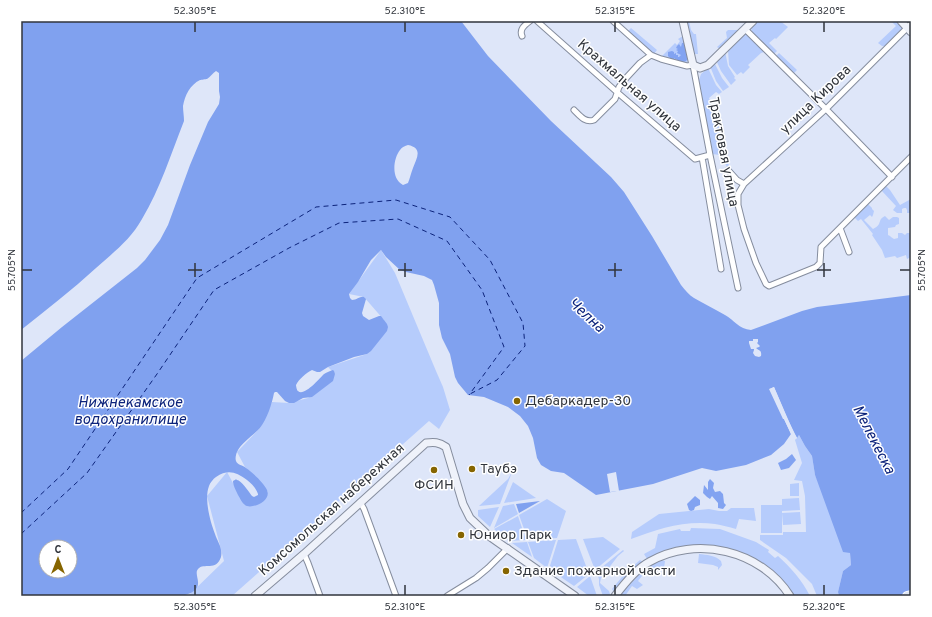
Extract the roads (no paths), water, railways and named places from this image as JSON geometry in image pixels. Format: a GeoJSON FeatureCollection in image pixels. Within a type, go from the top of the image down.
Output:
{"type":"FeatureCollection","features":[{"type":"Feature","properties":{"kind":"main road"},"geometry":{"type":"LineString","coordinates":[[907,596],[911,595]]}},
{"type":"Feature","properties":{"kind":"street"},"geometry":{"type":"LineString","coordinates":[[522,36],[522,29],[530,21]]}},
{"type":"Feature","properties":{"kind":"street","name":"Крахмальная улица"},"geometry":{"type":"LineString","coordinates":[[537,21],[618,93],[696,159],[702,157]]}},
{"type":"Feature","properties":{"kind":"street"},"geometry":{"type":"LineString","coordinates":[[613,21],[651,55],[668,61],[687,66],[693,65],[700,68],[708,65],[753,21]]}},
{"type":"Feature","properties":{"kind":"street","name":"Трактовая улица"},"geometry":{"type":"LineString","coordinates":[[683,21],[738,288]]}},
{"type":"Feature","properties":{"kind":"street"},"geometry":{"type":"LineString","coordinates":[[900,21],[910,28]]}},
{"type":"Feature","properties":{"kind":"street","name":"улица Кирова"},"geometry":{"type":"LineString","coordinates":[[840,228],[821,247],[820,263],[816,268],[769,286],[764,281],[760,268],[756,263],[744,229],[738,205],[738,194],[744,184],[826,109],[910,28]]}},
{"type":"Feature","properties":{"kind":"street"},"geometry":{"type":"LineString","coordinates":[[745,29],[892,177]]}},
{"type":"Feature","properties":{"kind":"street"},"geometry":{"type":"LineString","coordinates":[[574,110],[585,120],[594,120],[612,102],[618,93],[619,87],[627,77],[640,63],[651,55]]}},
{"type":"Feature","properties":{"kind":"street"},"geometry":{"type":"LineString","coordinates":[[710,155],[702,157],[721,268]]}},
{"type":"Feature","properties":{"kind":"street"},"geometry":{"type":"LineString","coordinates":[[849,252],[840,228],[911,157]]}},
{"type":"Feature","properties":{"kind":"street"},"geometry":{"type":"LineString","coordinates":[[728,170],[737,180],[744,184]]}},
{"type":"Feature","properties":{"kind":"street","name":"Комсомольская набережная"},"geometry":{"type":"LineString","coordinates":[[255,596],[304,554],[426,443],[440,443],[446,447],[462,504],[470,518],[489,536],[508,548]]}},
{"type":"Feature","properties":{"kind":"street"},"geometry":{"type":"LineString","coordinates":[[360,502],[364,508],[396,596]]}},
{"type":"Feature","properties":{"kind":"street"},"geometry":{"type":"LineString","coordinates":[[447,596],[476,578],[508,548],[575,596]]}},
{"type":"Feature","properties":{"kind":"street"},"geometry":{"type":"LineString","coordinates":[[615,596],[636,572],[648,562],[663,555],[694,548],[713,549],[732,553],[754,562],[767,570],[778,580],[790,596]]}},
{"type":"Feature","properties":{"kind":"street"},"geometry":{"type":"LineString","coordinates":[[304,554],[320,596]]}},
{"type":"Feature","properties":{"kind":"street"},"geometry":{"type":"LineString","coordinates":[[778,580],[782,596]]}},
{"type":"Feature","properties":{"kind":"water","name":"Нижнекамское водохранилище"},"geometry":{"type":"Polygon","coordinates":[[[21,21],[461,21],[488,56],[551,121],[611,177],[624,192],[681,285],[694,298],[728,317],[740,326],[751,330],[817,307],[911,295],[911,596],[839,596],[838,592],[843,571],[851,565],[850,553],[843,552],[815,475],[812,456],[799,435],[797,438],[794,433],[774,387],[770,389],[791,434],[784,444],[771,455],[746,465],[716,471],[702,468],[653,484],[596,495],[564,473],[551,471],[541,465],[537,458],[533,438],[528,426],[520,416],[508,407],[484,397],[468,395],[455,377],[450,354],[442,338],[439,325],[439,303],[432,280],[424,276],[400,270],[381,250],[371,260],[349,294],[352,300],[364,297],[366,299],[362,313],[363,316],[369,320],[381,316],[387,324],[387,331],[367,354],[354,357],[328,367],[320,372],[312,370],[303,376],[296,385],[298,391],[301,392],[312,386],[327,372],[334,371],[335,374],[333,381],[312,397],[303,398],[294,403],[289,403],[285,401],[277,392],[274,393],[269,411],[263,424],[241,445],[237,452],[236,458],[238,463],[251,472],[263,484],[267,490],[267,498],[260,504],[252,506],[245,505],[238,495],[233,481],[236,480],[241,482],[252,496],[254,497],[258,494],[251,483],[236,473],[224,473],[212,481],[209,485],[207,503],[211,523],[221,548],[221,557],[219,562],[213,566],[203,566],[198,569],[198,583],[195,590],[182,596],[21,596],[21,361],[137,268],[160,240],[168,225],[190,165],[208,122],[219,104],[219,73],[216,71],[207,79],[196,82],[187,94],[183,106],[184,121],[165,171],[138,226],[115,251],[59,300],[21,330],[21,21]],[[408,145],[403,147],[396,158],[394,169],[396,178],[403,185],[408,183],[418,154],[416,148],[408,145]],[[753,339],[753,341],[749,341],[751,349],[754,349],[753,353],[755,356],[759,357],[761,356],[761,353],[756,348],[760,346],[757,343],[758,339],[753,339]]]}},
{"type":"Feature","properties":{"kind":"water"},"geometry":{"type":"Polygon","coordinates":[[[540,501],[519,513],[516,504],[540,501]]]}},
{"type":"Feature","properties":{"kind":"place","name":"Дебаркадер-30"},"geometry":{"type":"Point","coordinates":[517,401]}},
{"type":"Feature","properties":{"kind":"place","name":"Таубэ"},"geometry":{"type":"Point","coordinates":[472,469]}},
{"type":"Feature","properties":{"kind":"place","name":"ФСИН"},"geometry":{"type":"Point","coordinates":[434,470]}},
{"type":"Feature","properties":{"kind":"place","name":"Юниор Парк"},"geometry":{"type":"Point","coordinates":[461,535]}},
{"type":"Feature","properties":{"kind":"place","name":"Здание пожарной части"},"geometry":{"type":"Point","coordinates":[506,571]}},
{"type":"Feature","properties":{"kind":"water label","name":"Челна"},"geometry":{"type":"Point","coordinates":[586,316]}},
{"type":"Feature","properties":{"kind":"water label","name":"Мелекеска"},"geometry":{"type":"Point","coordinates":[873,440]}}]}
